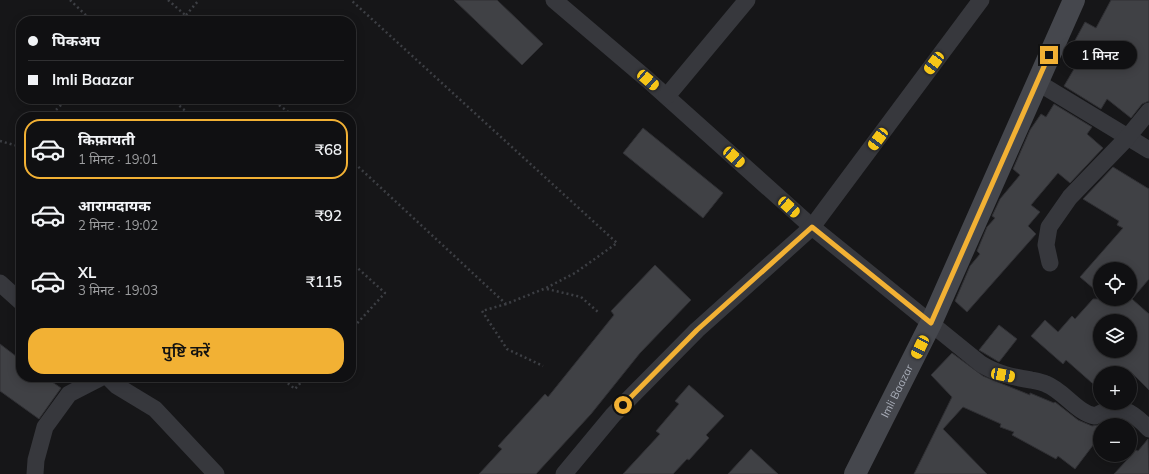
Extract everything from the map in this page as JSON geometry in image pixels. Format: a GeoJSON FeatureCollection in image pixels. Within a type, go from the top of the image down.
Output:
{"type":"FeatureCollection","features":[{"type":"Feature","properties":{"kind":"main road","name":"Imli Baazar"},"geometry":{"type":"LineString","coordinates":[[856,474],[931,323],[1074,0]]}},
{"type":"Feature","properties":{"kind":"street"},"geometry":{"type":"LineString","coordinates":[[554,0],[666,96],[812,227],[992,371],[1046,384],[1066,396],[1089,415],[1096,416],[1103,412],[1120,408],[1136,415],[1149,429]]}},
{"type":"Feature","properties":{"kind":"street"},"geometry":{"type":"LineString","coordinates":[[666,96],[747,0]]}},
{"type":"Feature","properties":{"kind":"street"},"geometry":{"type":"LineString","coordinates":[[564,474],[613,415],[697,330],[812,227],[981,0]]}},
{"type":"Feature","properties":{"kind":"street"},"geometry":{"type":"LineString","coordinates":[[1037,82],[1149,150]]}},
{"type":"Feature","properties":{"kind":"street"},"geometry":{"type":"LineString","coordinates":[[1050,263],[1046,245],[1049,227],[1070,197],[1127,138],[1149,111]]}},
{"type":"Feature","properties":{"kind":"street"},"geometry":{"type":"LineString","coordinates":[[0,283],[16,297]]}},
{"type":"Feature","properties":{"kind":"street"},"geometry":{"type":"LineString","coordinates":[[35,474],[36,460],[44,427],[69,394],[92,382]]}},
{"type":"Feature","properties":{"kind":"street"},"geometry":{"type":"LineString","coordinates":[[113,382],[117,386],[155,409],[216,474]]}},
{"type":"Feature","properties":{"kind":"path"},"geometry":{"type":"LineString","coordinates":[[70,0],[87,16]]}},
{"type":"Feature","properties":{"kind":"path"},"geometry":{"type":"LineString","coordinates":[[168,0],[186,15],[199,0]]}},
{"type":"Feature","properties":{"kind":"path"},"geometry":{"type":"LineString","coordinates":[[351,0],[618,243],[575,273],[546,288],[506,304],[482,311],[507,349],[544,366]]}},
{"type":"Feature","properties":{"kind":"path"},"geometry":{"type":"LineString","coordinates":[[54,112],[62,104]]}},
{"type":"Feature","properties":{"kind":"path"},"geometry":{"type":"LineString","coordinates":[[178,104],[186,112]]}},
{"type":"Feature","properties":{"kind":"path"},"geometry":{"type":"LineString","coordinates":[[278,104],[289,112]]}},
{"type":"Feature","properties":{"kind":"path"},"geometry":{"type":"LineString","coordinates":[[0,141],[16,145]]}},
{"type":"Feature","properties":{"kind":"path"},"geometry":{"type":"LineString","coordinates":[[356,165],[506,304]]}},
{"type":"Feature","properties":{"kind":"path"},"geometry":{"type":"LineString","coordinates":[[356,267],[385,293],[356,325]]}},
{"type":"Feature","properties":{"kind":"path"},"geometry":{"type":"LineString","coordinates":[[546,288],[581,297],[598,312]]}},
{"type":"Feature","properties":{"kind":"path"},"geometry":{"type":"LineString","coordinates":[[286,382],[295,389],[301,382]]}},
{"type":"Feature","properties":{"kind":"building"},"geometry":{"type":"Polygon","coordinates":[[[454,0],[497,0],[543,44],[522,65],[454,0]]]}},
{"type":"Feature","properties":{"kind":"building"},"geometry":{"type":"Polygon","coordinates":[[[1111,0],[1149,0],[1149,101],[1142,104],[1131,118],[1107,99],[1101,109],[1064,86],[1074,69],[1070,67],[1079,47],[1073,44],[1085,22],[1096,28],[1111,0]]]}},
{"type":"Feature","properties":{"kind":"building"},"geometry":{"type":"Polygon","coordinates":[[[1054,104],[1092,127],[1087,134],[1103,148],[1070,183],[1058,173],[1031,205],[1040,212],[1028,226],[1036,234],[967,312],[955,301],[970,266],[980,254],[977,251],[987,227],[995,218],[992,216],[1000,199],[1020,175],[1013,169],[1030,130],[1041,114],[1046,117],[1054,104]]]}},
{"type":"Feature","properties":{"kind":"building"},"geometry":{"type":"Polygon","coordinates":[[[643,128],[723,193],[703,218],[623,153],[643,128]]]}},
{"type":"Feature","properties":{"kind":"building"},"geometry":{"type":"Polygon","coordinates":[[[1113,167],[1149,189],[1149,279],[1137,293],[1137,262],[1093,262],[1123,228],[1117,225],[1119,221],[1083,199],[1113,167]]]}},
{"type":"Feature","properties":{"kind":"building"},"geometry":{"type":"Polygon","coordinates":[[[1093,262],[1093,288],[1080,277],[1093,262]]]}},
{"type":"Feature","properties":{"kind":"building"},"geometry":{"type":"Polygon","coordinates":[[[655,265],[691,300],[640,353],[591,414],[536,474],[479,474],[502,449],[498,446],[545,394],[548,397],[614,315],[611,311],[655,265]]]}},
{"type":"Feature","properties":{"kind":"building"},"geometry":{"type":"Polygon","coordinates":[[[1093,299],[1093,306],[1137,306],[1137,303],[1149,314],[1149,390],[1137,378],[1137,366],[1093,366],[1093,384],[1066,360],[1063,364],[1031,336],[1045,320],[1058,332],[1072,316],[1075,319],[1093,299]]]}},
{"type":"Feature","properties":{"kind":"building"},"geometry":{"type":"Polygon","coordinates":[[[999,325],[1017,339],[999,362],[979,350],[999,325]]]}},
{"type":"Feature","properties":{"kind":"building"},"geometry":{"type":"Polygon","coordinates":[[[0,344],[16,356],[16,382],[52,382],[61,388],[39,419],[0,391],[0,344]]]}},
{"type":"Feature","properties":{"kind":"building"},"geometry":{"type":"Polygon","coordinates":[[[952,353],[983,376],[1030,395],[1030,393],[1054,403],[1055,402],[1078,420],[1093,426],[1093,445],[1075,469],[1058,456],[1056,459],[1012,435],[1014,432],[1000,427],[1001,424],[963,407],[943,429],[987,474],[914,474],[952,397],[931,375],[952,353]]]}},
{"type":"Feature","properties":{"kind":"building"},"geometry":{"type":"Polygon","coordinates":[[[689,385],[724,416],[706,435],[709,438],[689,460],[687,459],[673,474],[623,474],[660,434],[656,431],[679,404],[675,401],[689,385]]]}},
{"type":"Feature","properties":{"kind":"building"},"geometry":{"type":"Polygon","coordinates":[[[1148,439],[1149,474],[1114,474],[1125,462],[1137,462],[1138,451],[1148,439]]]}},
{"type":"Feature","properties":{"kind":"building"},"geometry":{"type":"Polygon","coordinates":[[[751,449],[778,474],[728,474],[751,449]]]}},
{"type":"Feature","properties":{"kind":"route"},"geometry":{"type":"LineString","coordinates":[[623,405],[697,330],[812,227],[931,323],[1049,55]]}}]}
